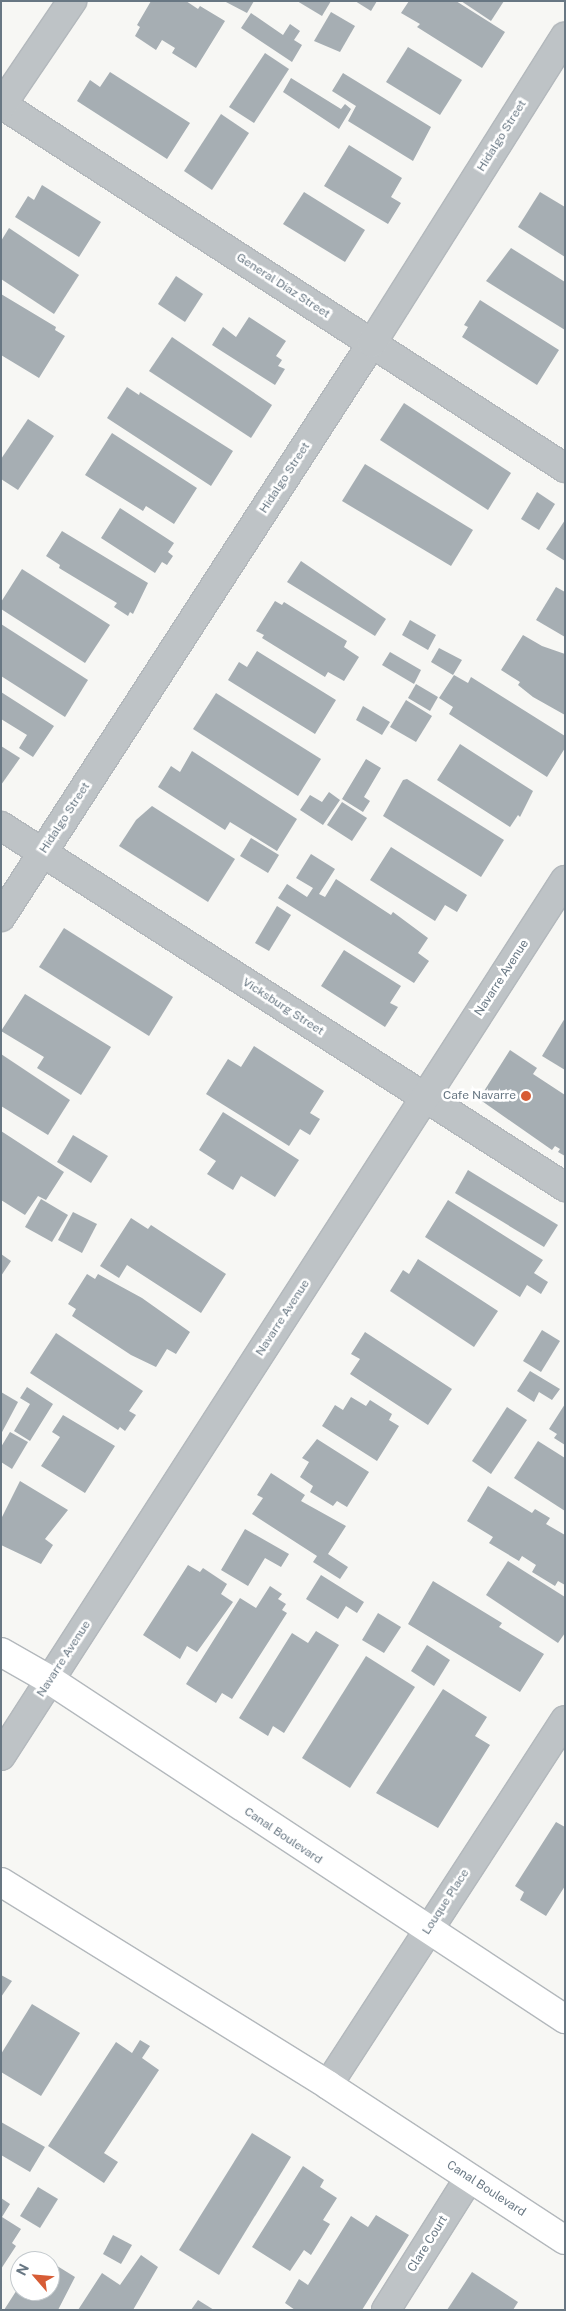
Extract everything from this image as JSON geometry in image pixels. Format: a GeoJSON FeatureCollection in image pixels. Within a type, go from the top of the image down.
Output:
{"type":"FeatureCollection","features":[{"type":"Feature","properties":{"kind":"main road","name":"Canal Boulevard"},"geometry":{"type":"LineString","coordinates":[[1,1652],[50,1680],[427,1932],[565,2019]]}},
{"type":"Feature","properties":{"kind":"main road","name":"Canal Boulevard"},"geometry":{"type":"LineString","coordinates":[[1,1882],[328,2085],[565,2240]]}},
{"type":"Feature","properties":{"kind":"street"},"geometry":{"type":"LineString","coordinates":[[2,105],[72,1]]}},
{"type":"Feature","properties":{"kind":"street","name":"Hidalgo Street"},"geometry":{"type":"LineString","coordinates":[[1,917],[372,343],[565,37]]}},
{"type":"Feature","properties":{"kind":"street","name":"General Diaz Street"},"geometry":{"type":"LineString","coordinates":[[2,105],[565,468]]}},
{"type":"Feature","properties":{"kind":"street","name":"Vicksburg Street"},"geometry":{"type":"LineString","coordinates":[[1,826],[565,1188]]}},
{"type":"Feature","properties":{"kind":"street","name":"Navarre Avenue"},"geometry":{"type":"LineString","coordinates":[[1,1756],[565,880]]}},
{"type":"Feature","properties":{"kind":"street","name":"Louque Place"},"geometry":{"type":"LineString","coordinates":[[328,2085],[565,1720]]}},
{"type":"Feature","properties":{"kind":"street","name":"Clare Court"},"geometry":{"type":"LineString","coordinates":[[386,2310],[469,2178]]}},
{"type":"Feature","properties":{"kind":"building"},"geometry":{"type":"Polygon","coordinates":[[[151,1],[186,1],[198,9],[200,6],[225,21],[196,68],[172,53],[175,48],[162,40],[156,50],[135,36],[140,27],[137,25],[151,1]]]}},
{"type":"Feature","properties":{"kind":"building"},"geometry":{"type":"Polygon","coordinates":[[[224,1],[254,1],[247,13],[224,1]]]}},
{"type":"Feature","properties":{"kind":"building"},"geometry":{"type":"Polygon","coordinates":[[[297,1],[331,1],[322,16],[297,1]]]}},
{"type":"Feature","properties":{"kind":"building"},"geometry":{"type":"Polygon","coordinates":[[[355,1],[377,1],[371,11],[355,1]]]}},
{"type":"Feature","properties":{"kind":"building"},"geometry":{"type":"Polygon","coordinates":[[[409,1],[456,1],[505,32],[482,68],[417,27],[420,24],[401,13],[409,1]]]}},
{"type":"Feature","properties":{"kind":"building"},"geometry":{"type":"Polygon","coordinates":[[[461,1],[504,1],[491,21],[461,1]]]}},
{"type":"Feature","properties":{"kind":"building"},"geometry":{"type":"Polygon","coordinates":[[[331,12],[355,26],[340,52],[314,41],[331,12]]]}},
{"type":"Feature","properties":{"kind":"building"},"geometry":{"type":"Polygon","coordinates":[[[251,13],[283,35],[290,24],[300,31],[294,40],[302,45],[292,62],[241,28],[251,13]]]}},
{"type":"Feature","properties":{"kind":"building"},"geometry":{"type":"Polygon","coordinates":[[[408,47],[462,80],[440,115],[386,82],[408,47]]]}},
{"type":"Feature","properties":{"kind":"building"},"geometry":{"type":"Polygon","coordinates":[[[265,53],[289,69],[254,123],[229,107],[265,53]]]}},
{"type":"Feature","properties":{"kind":"building"},"geometry":{"type":"Polygon","coordinates":[[[110,72],[190,123],[167,159],[77,101],[90,80],[100,87],[110,72]]]}},
{"type":"Feature","properties":{"kind":"building"},"geometry":{"type":"Polygon","coordinates":[[[343,73],[431,127],[413,161],[348,121],[356,106],[332,91],[343,73]]]}},
{"type":"Feature","properties":{"kind":"building"},"geometry":{"type":"Polygon","coordinates":[[[291,78],[341,109],[345,104],[351,109],[339,129],[283,92],[291,78]]]}},
{"type":"Feature","properties":{"kind":"building"},"geometry":{"type":"Polygon","coordinates":[[[221,114],[249,133],[212,190],[184,171],[221,114]]]}},
{"type":"Feature","properties":{"kind":"building"},"geometry":{"type":"Polygon","coordinates":[[[349,145],[402,178],[391,197],[401,203],[388,224],[324,186],[349,145]]]}},
{"type":"Feature","properties":{"kind":"building"},"geometry":{"type":"Polygon","coordinates":[[[42,185],[101,222],[79,257],[15,217],[28,196],[34,200],[42,185]]]}},
{"type":"Feature","properties":{"kind":"building"},"geometry":{"type":"Polygon","coordinates":[[[304,192],[365,230],[345,262],[283,224],[304,192]]]}},
{"type":"Feature","properties":{"kind":"building"},"geometry":{"type":"Polygon","coordinates":[[[540,192],[565,207],[565,257],[518,227],[540,192]]]}},
{"type":"Feature","properties":{"kind":"building"},"geometry":{"type":"Polygon","coordinates":[[[9,228],[79,275],[54,314],[1,279],[1,241],[9,228]]]}},
{"type":"Feature","properties":{"kind":"building"},"geometry":{"type":"Polygon","coordinates":[[[511,248],[565,282],[565,330],[486,281],[511,248]]]}},
{"type":"Feature","properties":{"kind":"building"},"geometry":{"type":"Polygon","coordinates":[[[176,276],[203,294],[185,322],[158,304],[176,276]]]}},
{"type":"Feature","properties":{"kind":"building"},"geometry":{"type":"Polygon","coordinates":[[[1,294],[56,327],[55,330],[65,336],[39,378],[1,355],[1,294]]]}},
{"type":"Feature","properties":{"kind":"building"},"geometry":{"type":"Polygon","coordinates":[[[480,300],[559,350],[537,385],[462,337],[468,327],[464,325],[480,300]]]}},
{"type":"Feature","properties":{"kind":"building"},"geometry":{"type":"Polygon","coordinates":[[[249,317],[286,341],[276,356],[282,360],[278,366],[285,369],[275,385],[212,345],[223,327],[236,337],[249,317]]]}},
{"type":"Feature","properties":{"kind":"building"},"geometry":{"type":"Polygon","coordinates":[[[172,337],[272,405],[251,438],[149,371],[172,337]]]}},
{"type":"Feature","properties":{"kind":"building"},"geometry":{"type":"Polygon","coordinates":[[[127,387],[139,395],[140,392],[233,451],[211,486],[107,418],[127,387]]]}},
{"type":"Feature","properties":{"kind":"building"},"geometry":{"type":"Polygon","coordinates":[[[404,403],[511,473],[488,510],[380,440],[404,403]]]}},
{"type":"Feature","properties":{"kind":"building"},"geometry":{"type":"Polygon","coordinates":[[[28,419],[54,436],[18,490],[1,479],[1,459],[28,419]]]}},
{"type":"Feature","properties":{"kind":"building"},"geometry":{"type":"Polygon","coordinates":[[[112,433],[197,488],[174,524],[146,506],[143,511],[85,475],[112,433]]]}},
{"type":"Feature","properties":{"kind":"building"},"geometry":{"type":"Polygon","coordinates":[[[365,464],[473,530],[451,566],[342,501],[365,464]]]}},
{"type":"Feature","properties":{"kind":"building"},"geometry":{"type":"Polygon","coordinates":[[[537,492],[555,504],[539,530],[521,519],[537,492]]]}},
{"type":"Feature","properties":{"kind":"building"},"geometry":{"type":"Polygon","coordinates":[[[120,508],[174,543],[168,552],[173,556],[167,565],[162,562],[155,573],[101,538],[120,508]]]}},
{"type":"Feature","properties":{"kind":"building"},"geometry":{"type":"Polygon","coordinates":[[[565,520],[565,561],[546,549],[565,520]]]}},
{"type":"Feature","properties":{"kind":"building"},"geometry":{"type":"Polygon","coordinates":[[[62,531],[148,583],[133,614],[130,612],[128,616],[114,607],[117,603],[59,568],[60,565],[46,556],[62,531]]]}},
{"type":"Feature","properties":{"kind":"building"},"geometry":{"type":"Polygon","coordinates":[[[301,561],[386,619],[375,636],[287,582],[301,561]]]}},
{"type":"Feature","properties":{"kind":"building"},"geometry":{"type":"Polygon","coordinates":[[[22,569],[110,625],[85,663],[1,609],[1,602],[22,569]]]}},
{"type":"Feature","properties":{"kind":"building"},"geometry":{"type":"Polygon","coordinates":[[[556,587],[565,592],[565,637],[536,620],[556,587]]]}},
{"type":"Feature","properties":{"kind":"building"},"geometry":{"type":"Polygon","coordinates":[[[275,601],[282,605],[284,602],[347,641],[344,647],[359,657],[344,681],[328,672],[325,677],[262,638],[264,635],[256,631],[275,601]]]}},
{"type":"Feature","properties":{"kind":"building"},"geometry":{"type":"Polygon","coordinates":[[[410,620],[436,635],[428,650],[402,635],[410,620]]]}},
{"type":"Feature","properties":{"kind":"building"},"geometry":{"type":"Polygon","coordinates":[[[1,624],[88,680],[65,717],[1,676],[1,624]]]}},
{"type":"Feature","properties":{"kind":"building"},"geometry":{"type":"Polygon","coordinates":[[[523,635],[542,646],[565,654],[565,715],[533,697],[518,685],[520,682],[501,670],[523,635]]]}},
{"type":"Feature","properties":{"kind":"building"},"geometry":{"type":"Polygon","coordinates":[[[439,648],[462,660],[453,675],[431,662],[439,648]]]}},
{"type":"Feature","properties":{"kind":"building"},"geometry":{"type":"Polygon","coordinates":[[[257,651],[336,700],[315,734],[228,680],[239,662],[247,667],[257,651]]]}},
{"type":"Feature","properties":{"kind":"building"},"geometry":{"type":"Polygon","coordinates":[[[390,652],[421,670],[414,684],[382,665],[390,652]]]}},
{"type":"Feature","properties":{"kind":"building"},"geometry":{"type":"Polygon","coordinates":[[[454,675],[468,683],[471,677],[565,736],[565,748],[547,777],[449,714],[453,707],[439,698],[454,675]]]}},
{"type":"Feature","properties":{"kind":"building"},"geometry":{"type":"Polygon","coordinates":[[[416,684],[438,697],[430,711],[408,698],[416,684]]]}},
{"type":"Feature","properties":{"kind":"building"},"geometry":{"type":"Polygon","coordinates":[[[1,692],[54,726],[33,757],[19,748],[27,735],[1,719],[1,692]]]}},
{"type":"Feature","properties":{"kind":"building"},"geometry":{"type":"Polygon","coordinates":[[[216,693],[321,759],[298,796],[193,729],[216,693]]]}},
{"type":"Feature","properties":{"kind":"building"},"geometry":{"type":"Polygon","coordinates":[[[406,700],[432,716],[416,742],[390,727],[406,700]]]}},
{"type":"Feature","properties":{"kind":"building"},"geometry":{"type":"Polygon","coordinates":[[[363,706],[390,722],[382,735],[356,720],[363,706]]]}},
{"type":"Feature","properties":{"kind":"building"},"geometry":{"type":"Polygon","coordinates":[[[460,744],[533,791],[520,817],[518,815],[510,827],[437,780],[460,744]]]}},
{"type":"Feature","properties":{"kind":"building"},"geometry":{"type":"Polygon","coordinates":[[[1,746],[20,758],[1,785],[1,746]]]}},
{"type":"Feature","properties":{"kind":"building"},"geometry":{"type":"Polygon","coordinates":[[[192,751],[297,819],[277,851],[230,822],[225,830],[158,787],[171,766],[180,772],[192,751]]]}},
{"type":"Feature","properties":{"kind":"building"},"geometry":{"type":"Polygon","coordinates":[[[366,759],[381,768],[364,797],[370,801],[363,812],[342,799],[366,759]]]}},
{"type":"Feature","properties":{"kind":"building"},"geometry":{"type":"Polygon","coordinates":[[[407,779],[504,840],[481,877],[383,816],[403,780],[407,779]]]}},
{"type":"Feature","properties":{"kind":"building"},"geometry":{"type":"Polygon","coordinates":[[[329,792],[340,800],[323,825],[300,810],[310,795],[322,802],[329,792]]]}},
{"type":"Feature","properties":{"kind":"building"},"geometry":{"type":"Polygon","coordinates":[[[342,802],[367,818],[352,841],[327,825],[342,802]]]}},
{"type":"Feature","properties":{"kind":"building"},"geometry":{"type":"Polygon","coordinates":[[[152,806],[235,859],[208,902],[119,846],[136,820],[152,806]]]}},
{"type":"Feature","properties":{"kind":"building"},"geometry":{"type":"Polygon","coordinates":[[[251,838],[279,855],[268,873],[240,856],[251,838]]]}},
{"type":"Feature","properties":{"kind":"building"},"geometry":{"type":"Polygon","coordinates":[[[391,847],[467,895],[457,912],[445,905],[435,921],[370,880],[391,847]]]}},
{"type":"Feature","properties":{"kind":"building"},"geometry":{"type":"Polygon","coordinates":[[[311,854],[335,869],[319,894],[325,897],[336,879],[391,915],[393,912],[428,938],[418,953],[429,961],[414,983],[278,898],[287,884],[307,897],[313,888],[296,878],[311,854]]]}},
{"type":"Feature","properties":{"kind":"building"},"geometry":{"type":"Polygon","coordinates":[[[277,906],[291,915],[269,951],[255,943],[277,906]]]}},
{"type":"Feature","properties":{"kind":"building"},"geometry":{"type":"Polygon","coordinates":[[[64,928],[173,997],[149,1036],[39,967],[64,928]]]}},
{"type":"Feature","properties":{"kind":"building"},"geometry":{"type":"Polygon","coordinates":[[[344,950],[401,986],[390,1003],[398,1007],[385,1027],[321,986],[344,950]]]}},
{"type":"Feature","properties":{"kind":"building"},"geometry":{"type":"Polygon","coordinates":[[[25,994],[111,1047],[81,1095],[37,1068],[44,1057],[1,1031],[25,994]]]}},
{"type":"Feature","properties":{"kind":"building"},"geometry":{"type":"Polygon","coordinates":[[[565,1018],[565,1070],[542,1056],[565,1018]]]}},
{"type":"Feature","properties":{"kind":"building"},"geometry":{"type":"Polygon","coordinates":[[[254,1046],[324,1091],[310,1113],[320,1119],[310,1135],[300,1129],[289,1146],[206,1094],[228,1059],[241,1067],[254,1046]]]}},
{"type":"Feature","properties":{"kind":"building"},"geometry":{"type":"Polygon","coordinates":[[[510,1050],[537,1068],[533,1074],[565,1095],[565,1156],[558,1152],[560,1149],[555,1146],[552,1150],[479,1099],[510,1050]]]}},
{"type":"Feature","properties":{"kind":"building"},"geometry":{"type":"Polygon","coordinates":[[[1,1054],[70,1100],[48,1135],[1,1106],[1,1054]]]}},
{"type":"Feature","properties":{"kind":"building"},"geometry":{"type":"Polygon","coordinates":[[[223,1112],[299,1160],[275,1197],[241,1176],[233,1190],[207,1174],[216,1161],[199,1150],[223,1112]]]}},
{"type":"Feature","properties":{"kind":"building"},"geometry":{"type":"Polygon","coordinates":[[[1,1131],[64,1172],[46,1200],[38,1196],[25,1215],[1,1200],[1,1131]]]}},
{"type":"Feature","properties":{"kind":"building"},"geometry":{"type":"Polygon","coordinates":[[[73,1135],[108,1156],[91,1183],[57,1162],[73,1135]]]}},
{"type":"Feature","properties":{"kind":"building"},"geometry":{"type":"Polygon","coordinates":[[[468,1170],[558,1225],[544,1247],[455,1193],[468,1170]]]}},
{"type":"Feature","properties":{"kind":"building"},"geometry":{"type":"Polygon","coordinates":[[[41,1199],[68,1215],[52,1242],[25,1227],[41,1199]]]}},
{"type":"Feature","properties":{"kind":"building"},"geometry":{"type":"Polygon","coordinates":[[[448,1200],[543,1260],[534,1273],[548,1282],[541,1294],[527,1285],[520,1297],[425,1237],[448,1200]]]}},
{"type":"Feature","properties":{"kind":"building"},"geometry":{"type":"Polygon","coordinates":[[[73,1212],[97,1224],[82,1253],[58,1240],[73,1212]]]}},
{"type":"Feature","properties":{"kind":"building"},"geometry":{"type":"Polygon","coordinates":[[[131,1218],[148,1229],[151,1225],[226,1274],[201,1313],[127,1265],[119,1278],[100,1266],[131,1218]]]}},
{"type":"Feature","properties":{"kind":"building"},"geometry":{"type":"Polygon","coordinates":[[[1,1254],[11,1261],[1,1276],[1,1254]]]}},
{"type":"Feature","properties":{"kind":"building"},"geometry":{"type":"Polygon","coordinates":[[[418,1259],[498,1311],[474,1347],[390,1291],[403,1270],[409,1274],[418,1259]]]}},
{"type":"Feature","properties":{"kind":"building"},"geometry":{"type":"Polygon","coordinates":[[[87,1274],[95,1279],[98,1274],[142,1298],[190,1332],[176,1354],[167,1349],[156,1367],[131,1355],[72,1316],[76,1309],[68,1304],[87,1274]]]}},
{"type":"Feature","properties":{"kind":"building"},"geometry":{"type":"Polygon","coordinates":[[[542,1330],[560,1341],[541,1372],[523,1361],[542,1330]]]}},
{"type":"Feature","properties":{"kind":"building"},"geometry":{"type":"Polygon","coordinates":[[[365,1332],[452,1389],[428,1425],[350,1374],[360,1359],[351,1354],[365,1332]]]}},
{"type":"Feature","properties":{"kind":"building"},"geometry":{"type":"Polygon","coordinates":[[[56,1333],[143,1391],[129,1411],[136,1415],[125,1431],[120,1427],[118,1430],[30,1373],[56,1333]]]}},
{"type":"Feature","properties":{"kind":"building"},"geometry":{"type":"Polygon","coordinates":[[[530,1371],[560,1389],[552,1400],[539,1392],[534,1402],[517,1391],[530,1371]]]}},
{"type":"Feature","properties":{"kind":"building"},"geometry":{"type":"Polygon","coordinates":[[[27,1387],[53,1404],[30,1441],[14,1431],[30,1404],[20,1398],[27,1387]]]}},
{"type":"Feature","properties":{"kind":"building"},"geometry":{"type":"Polygon","coordinates":[[[1,1392],[18,1402],[1,1434],[1,1392]]]}},
{"type":"Feature","properties":{"kind":"building"},"geometry":{"type":"Polygon","coordinates":[[[351,1397],[366,1406],[370,1400],[392,1414],[389,1420],[399,1426],[377,1461],[322,1426],[335,1405],[343,1410],[351,1397]]]}},
{"type":"Feature","properties":{"kind":"building"},"geometry":{"type":"Polygon","coordinates":[[[565,1404],[565,1445],[554,1438],[557,1434],[549,1429],[565,1404]]]}},
{"type":"Feature","properties":{"kind":"building"},"geometry":{"type":"Polygon","coordinates":[[[507,1407],[527,1420],[491,1474],[472,1461],[507,1407]]]}},
{"type":"Feature","properties":{"kind":"building"},"geometry":{"type":"Polygon","coordinates":[[[63,1415],[115,1446],[85,1493],[41,1466],[60,1437],[52,1432],[63,1415]]]}},
{"type":"Feature","properties":{"kind":"building"},"geometry":{"type":"Polygon","coordinates":[[[10,1432],[28,1442],[12,1469],[1,1462],[1,1447],[10,1432]]]}},
{"type":"Feature","properties":{"kind":"building"},"geometry":{"type":"Polygon","coordinates":[[[317,1439],[369,1472],[347,1507],[337,1501],[333,1506],[310,1492],[313,1486],[300,1477],[309,1462],[302,1458],[317,1439]]]}},
{"type":"Feature","properties":{"kind":"building"},"geometry":{"type":"Polygon","coordinates":[[[538,1441],[565,1458],[565,1511],[514,1478],[538,1441]]]}},
{"type":"Feature","properties":{"kind":"building"},"geometry":{"type":"Polygon","coordinates":[[[271,1473],[305,1495],[301,1501],[346,1526],[328,1554],[348,1567],[340,1579],[313,1562],[317,1556],[252,1514],[263,1498],[257,1495],[271,1473]]]}},
{"type":"Feature","properties":{"kind":"building"},"geometry":{"type":"Polygon","coordinates":[[[20,1481],[68,1510],[45,1539],[53,1545],[41,1564],[1,1545],[1,1519],[20,1481]]]}},
{"type":"Feature","properties":{"kind":"building"},"geometry":{"type":"Polygon","coordinates":[[[488,1486],[532,1513],[535,1509],[550,1518],[546,1524],[565,1535],[565,1585],[558,1581],[555,1586],[532,1572],[536,1565],[522,1556],[519,1561],[489,1543],[493,1537],[467,1521],[488,1486]]]}},
{"type":"Feature","properties":{"kind":"building"},"geometry":{"type":"Polygon","coordinates":[[[245,1529],[289,1554],[281,1567],[265,1558],[248,1586],[221,1570],[245,1529]]]}},
{"type":"Feature","properties":{"kind":"building"},"geometry":{"type":"Polygon","coordinates":[[[508,1561],[565,1597],[565,1633],[558,1643],[486,1595],[508,1561]]]}},
{"type":"Feature","properties":{"kind":"building"},"geometry":{"type":"Polygon","coordinates":[[[188,1565],[200,1572],[203,1568],[227,1584],[221,1594],[233,1602],[197,1652],[187,1646],[180,1659],[143,1635],[188,1565]]]}},
{"type":"Feature","properties":{"kind":"building"},"geometry":{"type":"Polygon","coordinates":[[[321,1575],[364,1602],[357,1613],[346,1606],[338,1619],[306,1599],[321,1575]]]}},
{"type":"Feature","properties":{"kind":"building"},"geometry":{"type":"Polygon","coordinates":[[[433,1581],[502,1623],[499,1627],[544,1654],[520,1692],[408,1624],[433,1581]]]}},
{"type":"Feature","properties":{"kind":"building"},"geometry":{"type":"Polygon","coordinates":[[[270,1586],[282,1594],[278,1599],[286,1604],[282,1610],[287,1613],[232,1699],[222,1693],[216,1703],[186,1684],[240,1598],[256,1608],[270,1586]]]}},
{"type":"Feature","properties":{"kind":"building"},"geometry":{"type":"Polygon","coordinates":[[[378,1613],[401,1627],[384,1653],[362,1640],[378,1613]]]}},
{"type":"Feature","properties":{"kind":"building"},"geometry":{"type":"Polygon","coordinates":[[[316,1631],[339,1645],[284,1733],[273,1726],[268,1736],[239,1718],[292,1633],[308,1643],[316,1631]]]}},
{"type":"Feature","properties":{"kind":"building"},"geometry":{"type":"Polygon","coordinates":[[[427,1645],[450,1660],[434,1686],[411,1671],[427,1645]]]}},
{"type":"Feature","properties":{"kind":"building"},"geometry":{"type":"Polygon","coordinates":[[[366,1656],[415,1687],[350,1788],[302,1758],[366,1656]]]}},
{"type":"Feature","properties":{"kind":"building"},"geometry":{"type":"Polygon","coordinates":[[[443,1689],[487,1717],[475,1736],[490,1745],[438,1828],[376,1793],[443,1689]]]}},
{"type":"Feature","properties":{"kind":"building"},"geometry":{"type":"Polygon","coordinates":[[[556,1822],[565,1827],[565,1886],[546,1916],[520,1900],[524,1892],[515,1886],[556,1822]]]}},
{"type":"Feature","properties":{"kind":"building"},"geometry":{"type":"Polygon","coordinates":[[[1,1975],[12,1981],[1,1997],[1,1975]]]}},
{"type":"Feature","properties":{"kind":"building"},"geometry":{"type":"Polygon","coordinates":[[[32,2004],[80,2033],[41,2096],[1,2072],[1,2054],[32,2004]]]}},
{"type":"Feature","properties":{"kind":"building"},"geometry":{"type":"Polygon","coordinates":[[[140,2040],[150,2046],[142,2058],[159,2070],[104,2153],[118,2162],[104,2183],[48,2146],[116,2042],[132,2053],[140,2040]]]}},
{"type":"Feature","properties":{"kind":"building"},"geometry":{"type":"Polygon","coordinates":[[[1,2122],[45,2147],[30,2172],[1,2155],[1,2122]]]}},
{"type":"Feature","properties":{"kind":"building"},"geometry":{"type":"Polygon","coordinates":[[[252,2133],[291,2157],[219,2275],[179,2250],[252,2133]]]}},
{"type":"Feature","properties":{"kind":"building"},"geometry":{"type":"Polygon","coordinates":[[[303,2166],[324,2180],[320,2187],[337,2198],[323,2220],[330,2224],[311,2255],[304,2250],[290,2271],[252,2247],[303,2166]]]}},
{"type":"Feature","properties":{"kind":"building"},"geometry":{"type":"Polygon","coordinates":[[[38,2187],[58,2199],[40,2228],[20,2216],[38,2187]]]}},
{"type":"Feature","properties":{"kind":"building"},"geometry":{"type":"Polygon","coordinates":[[[1,2198],[10,2204],[2,2217],[21,2229],[12,2243],[16,2246],[13,2251],[10,2251],[10,2255],[1,2269],[1,2198]]]}},
{"type":"Feature","properties":{"kind":"building"},"geometry":{"type":"Polygon","coordinates":[[[376,2215],[409,2235],[362,2310],[295,2310],[285,2303],[299,2279],[308,2285],[351,2216],[368,2227],[376,2215]]]}},
{"type":"Feature","properties":{"kind":"building"},"geometry":{"type":"Polygon","coordinates":[[[113,2235],[132,2245],[121,2264],[103,2254],[113,2235]]]}},
{"type":"Feature","properties":{"kind":"building"},"geometry":{"type":"Polygon","coordinates":[[[141,2255],[158,2267],[133,2310],[78,2310],[102,2273],[120,2285],[141,2255]]]}},
{"type":"Feature","properties":{"kind":"building"},"geometry":{"type":"Polygon","coordinates":[[[60,2268],[75,2277],[58,2310],[4,2310],[10,2301],[60,2301],[60,2268]]]}},
{"type":"Feature","properties":{"kind":"building"},"geometry":{"type":"Polygon","coordinates":[[[472,2272],[518,2302],[513,2310],[447,2310],[472,2272]]]}},
{"type":"Feature","properties":{"kind":"building"},"geometry":{"type":"Polygon","coordinates":[[[198,2300],[214,2310],[191,2310],[198,2300]]]}},
{"type":"Feature","properties":{"kind":"place","name":"Cafe Navarre"},"geometry":{"type":"Point","coordinates":[526,1096]}}]}
